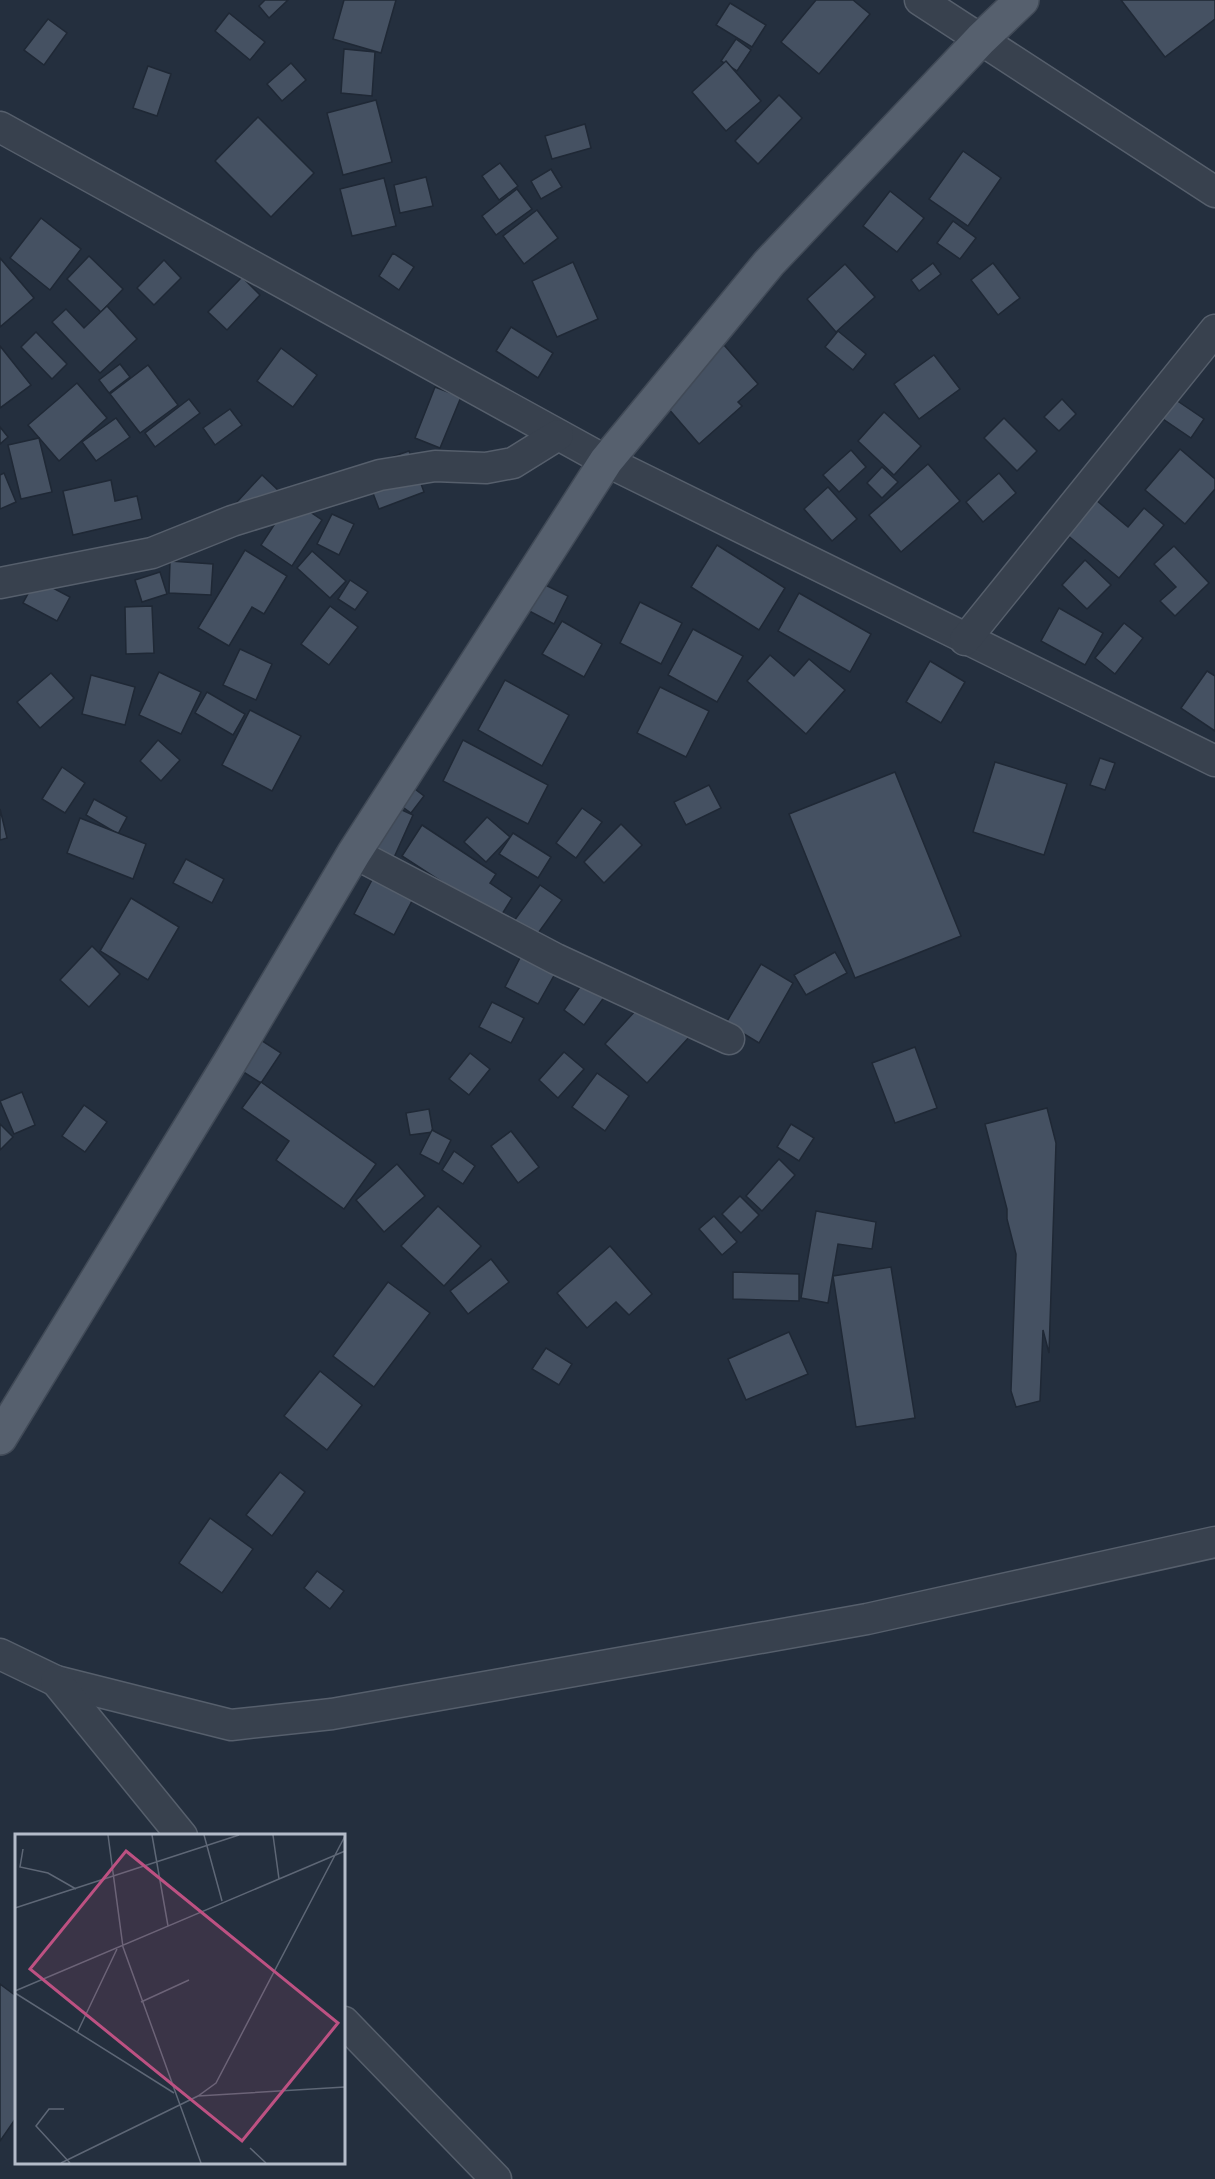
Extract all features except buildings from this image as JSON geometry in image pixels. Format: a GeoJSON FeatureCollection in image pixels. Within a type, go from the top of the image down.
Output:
{"type":"FeatureCollection","features":[{"type":"Feature","properties":{"kind":"main road"},"geometry":{"type":"LineString","coordinates":[[0,1438],[230,1062],[354,853],[606,461],[770,263],[981,39],[1022,0]]}},
{"type":"Feature","properties":{"kind":"street"},"geometry":{"type":"LineString","coordinates":[[920,0],[1215,192]]}},
{"type":"Feature","properties":{"kind":"street"},"geometry":{"type":"LineString","coordinates":[[0,127],[606,461],[965,640],[1215,761]]}},
{"type":"Feature","properties":{"kind":"street"},"geometry":{"type":"LineString","coordinates":[[965,640],[1215,330]]}},
{"type":"Feature","properties":{"kind":"street"},"geometry":{"type":"LineString","coordinates":[[0,583],[152,553],[232,521],[380,475],[435,466],[486,468],[513,463],[558,435]]}},
{"type":"Feature","properties":{"kind":"street"},"geometry":{"type":"LineString","coordinates":[[354,853],[556,959],[729,1039]]}},
{"type":"Feature","properties":{"kind":"street"},"geometry":{"type":"LineString","coordinates":[[0,1654],[56,1681],[231,1725],[332,1714],[867,1619],[1215,1542]]}},
{"type":"Feature","properties":{"kind":"street"},"geometry":{"type":"LineString","coordinates":[[56,1681],[180,1834]]}},
{"type":"Feature","properties":{"kind":"street"},"geometry":{"type":"LineString","coordinates":[[345,2023],[496,2179]]}}]}
